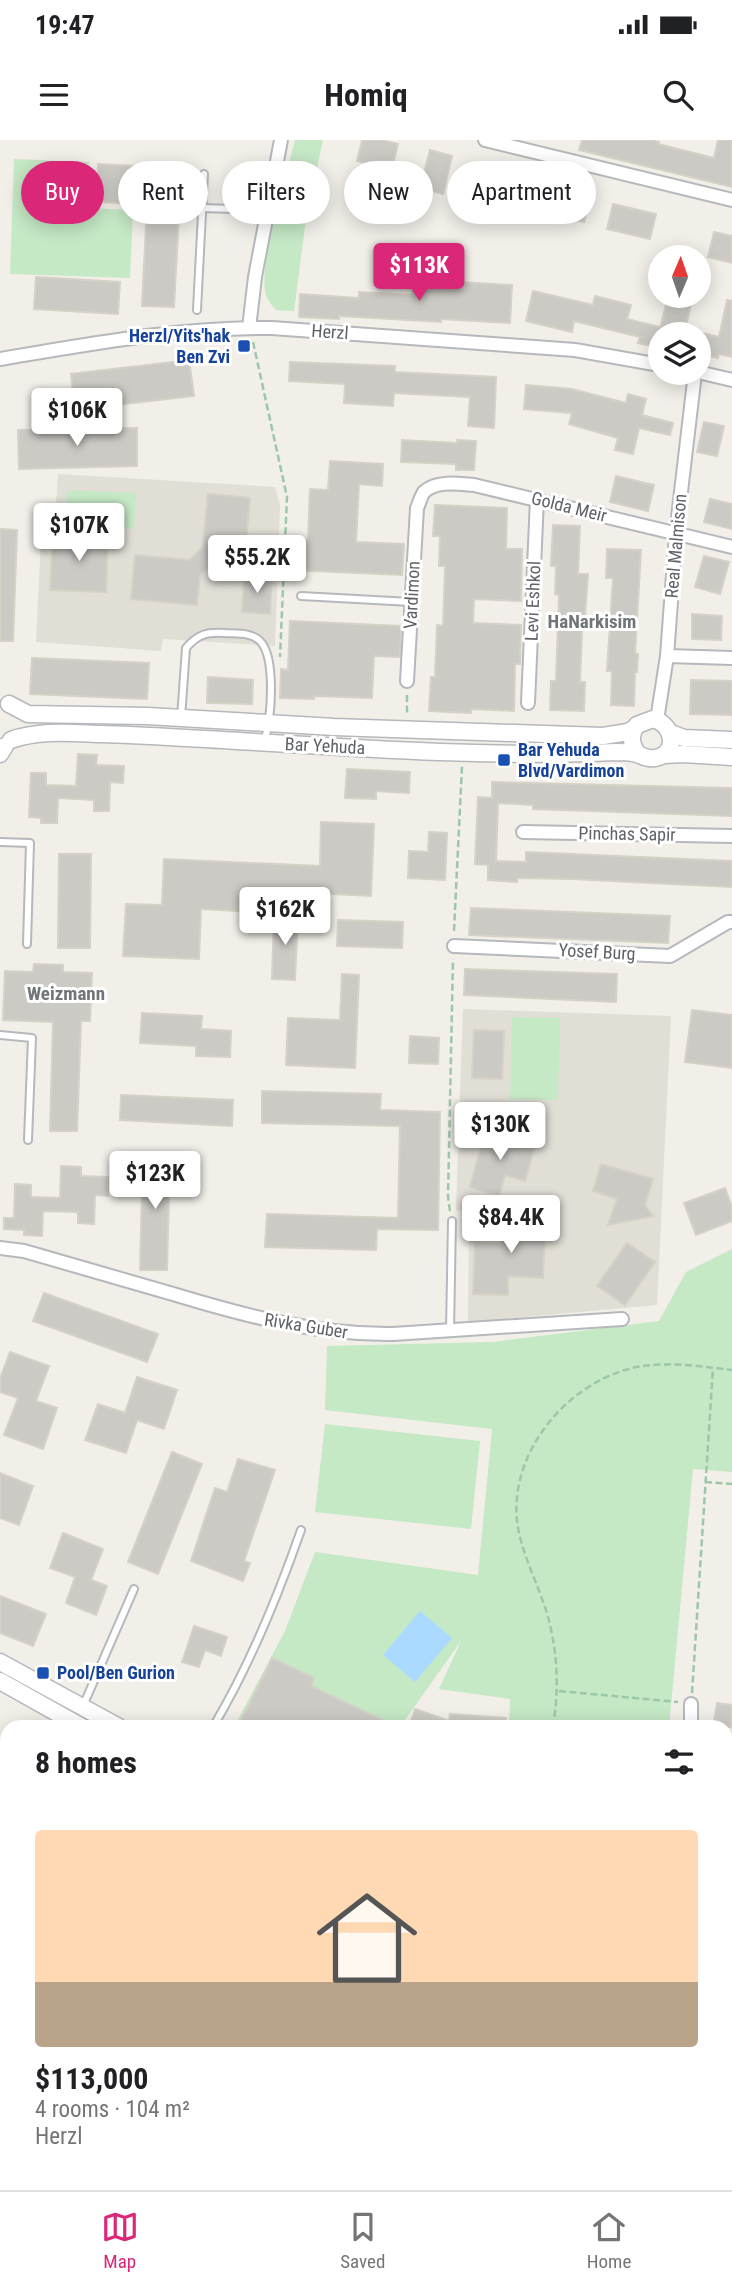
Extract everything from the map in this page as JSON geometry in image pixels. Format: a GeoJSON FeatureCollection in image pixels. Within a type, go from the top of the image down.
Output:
{"type":"FeatureCollection","features":[{"type":"Feature","properties":{"kind":"street"},"geometry":{"type":"LineString","coordinates":[[277,161],[281,140]]}},
{"type":"Feature","properties":{"kind":"street"},"geometry":{"type":"LineString","coordinates":[[485,140],[732,200]]}},
{"type":"Feature","properties":{"kind":"street"},"geometry":{"type":"LineString","coordinates":[[249,328],[264,224]]}},
{"type":"Feature","properties":{"kind":"street","name":"Herzl"},"geometry":{"type":"LineString","coordinates":[[0,359],[163,333],[249,328],[575,350],[648,363]]}},
{"type":"Feature","properties":{"kind":"street"},"geometry":{"type":"LineString","coordinates":[[711,375],[732,380]]}},
{"type":"Feature","properties":{"kind":"street","name":"Real Malmison"},"geometry":{"type":"LineString","coordinates":[[657,720],[667,656],[676,534],[695,385]]}},
{"type":"Feature","properties":{"kind":"street","name":"Golda Meir"},"geometry":{"type":"LineString","coordinates":[[417,508],[423,493],[436,485],[455,483],[537,499],[732,547]]}},
{"type":"Feature","properties":{"kind":"street","name":"Levi Eshkol"},"geometry":{"type":"LineString","coordinates":[[528,703],[537,499]]}},
{"type":"Feature","properties":{"kind":"street","name":"Vardimon"},"geometry":{"type":"LineString","coordinates":[[407,681],[417,508]]}},
{"type":"Feature","properties":{"kind":"street"},"geometry":{"type":"LineString","coordinates":[[667,656],[732,658]]}},
{"type":"Feature","properties":{"kind":"street"},"geometry":{"type":"LineString","coordinates":[[4,747],[17,721],[5,701]]}},
{"type":"Feature","properties":{"kind":"street","name":"Bar Yehuda"},"geometry":{"type":"LineString","coordinates":[[5,701],[28,714],[603,736],[628,732],[635,728]]}},
{"type":"Feature","properties":{"kind":"street"},"geometry":{"type":"LineString","coordinates":[[664,755],[671,745],[671,733],[665,724],[657,720],[644,721],[635,728],[632,745],[639,755],[651,759],[683,754],[732,757]]}},
{"type":"Feature","properties":{"kind":"street","name":"Bar Yehuda"},"geometry":{"type":"LineString","coordinates":[[4,747],[27,734],[50,733],[462,751],[615,752],[639,755]]}},
{"type":"Feature","properties":{"kind":"street"},"geometry":{"type":"LineString","coordinates":[[671,733],[684,738],[732,740]]}},
{"type":"Feature","properties":{"kind":"street","name":"Pinchas Sapir"},"geometry":{"type":"LineString","coordinates":[[523,832],[732,836]]}},
{"type":"Feature","properties":{"kind":"street","name":"Yosef Burg"},"geometry":{"type":"LineString","coordinates":[[454,946],[670,956],[732,922]]}},
{"type":"Feature","properties":{"kind":"street","name":"Rivka Guber"},"geometry":{"type":"LineString","coordinates":[[0,1248],[24,1251],[287,1325],[360,1335],[622,1319]]}},
{"type":"Feature","properties":{"kind":"street"},"geometry":{"type":"LineString","coordinates":[[0,1662],[106,1720]]}},
{"type":"Feature","properties":{"kind":"street"},"geometry":{"type":"LineString","coordinates":[[0,1681],[69,1720]]}},
{"type":"Feature","properties":{"kind":"street"},"geometry":{"type":"LineString","coordinates":[[691,1704],[691,1720]]}},
{"type":"Feature","properties":{"kind":"lane"},"geometry":{"type":"LineString","coordinates":[[197,310],[201,224]]}},
{"type":"Feature","properties":{"kind":"lane"},"geometry":{"type":"LineString","coordinates":[[301,596],[411,602]]}},
{"type":"Feature","properties":{"kind":"lane"},"geometry":{"type":"LineString","coordinates":[[181,718],[184,661],[187,648],[194,639],[203,634],[247,634],[258,639],[267,649],[270,662],[269,723],[263,743]]}},
{"type":"Feature","properties":{"kind":"lane"},"geometry":{"type":"LineString","coordinates":[[0,842],[30,843],[27,943]]}},
{"type":"Feature","properties":{"kind":"lane"},"geometry":{"type":"LineString","coordinates":[[0,1035],[32,1038],[28,1140]]}},
{"type":"Feature","properties":{"kind":"lane"},"geometry":{"type":"LineString","coordinates":[[450,1331],[452,1221]]}},
{"type":"Feature","properties":{"kind":"lane"},"geometry":{"type":"LineString","coordinates":[[217,1720],[234,1692],[263,1629],[301,1530]]}},
{"type":"Feature","properties":{"kind":"lane"},"geometry":{"type":"LineString","coordinates":[[79,1720],[134,1589]]}},
{"type":"Feature","properties":{"kind":"path"},"geometry":{"type":"LineString","coordinates":[[249,328],[287,497],[280,657]]}},
{"type":"Feature","properties":{"kind":"path"},"geometry":{"type":"LineString","coordinates":[[407,681],[407,730]]}},
{"type":"Feature","properties":{"kind":"path"},"geometry":{"type":"LineString","coordinates":[[452,1221],[447,1197],[462,751]]}},
{"type":"Feature","properties":{"kind":"path"},"geometry":{"type":"LineString","coordinates":[[554,1720],[558,1690],[556,1655],[548,1618],[517,1521],[517,1497],[526,1460],[544,1429],[572,1398],[604,1377],[634,1368],[676,1364],[732,1370]]}},
{"type":"Feature","properties":{"kind":"path"},"geometry":{"type":"LineString","coordinates":[[558,1690],[691,1704],[713,1368]]}},
{"type":"Feature","properties":{"kind":"path"},"geometry":{"type":"LineString","coordinates":[[705,1482],[732,1484]]}},
{"type":"Feature","properties":{"kind":"shaded area"},"geometry":{"type":"Polygon","coordinates":[[[58,474],[275,487],[280,505],[275,646],[163,639],[161,651],[36,642],[42,519],[55,519],[58,474]]]}},
{"type":"Feature","properties":{"kind":"shaded area"},"geometry":{"type":"Polygon","coordinates":[[[463,1009],[671,1016],[657,1305],[468,1322],[469,1212],[456,1210],[463,1009]]]}},
{"type":"Feature","properties":{"kind":"green space"},"geometry":{"type":"Polygon","coordinates":[[[295,140],[323,140],[318,161],[289,161],[295,140]]]}},
{"type":"Feature","properties":{"kind":"green space"},"geometry":{"type":"Polygon","coordinates":[[[14,159],[64,161],[21,161],[21,224],[104,224],[104,209],[118,209],[118,224],[132,224],[130,278],[10,274],[14,159]]]}},
{"type":"Feature","properties":{"kind":"green space"},"geometry":{"type":"Polygon","coordinates":[[[273,224],[305,224],[294,311],[276,310],[268,299],[264,276],[273,224]]]}},
{"type":"Feature","properties":{"kind":"green space"},"geometry":{"type":"Polygon","coordinates":[[[67,490],[136,493],[134,529],[65,525],[67,490]]]}},
{"type":"Feature","properties":{"kind":"green space"},"geometry":{"type":"Polygon","coordinates":[[[512,1017],[560,1018],[558,1100],[510,1099],[512,1017]]]}},
{"type":"Feature","properties":{"kind":"green space"},"geometry":{"type":"Polygon","coordinates":[[[732,1249],[732,1472],[693,1469],[670,1720],[509,1720],[510,1699],[439,1689],[461,1641],[405,1720],[238,1720],[285,1631],[315,1552],[478,1575],[492,1429],[325,1410],[327,1346],[493,1342],[659,1321],[686,1272],[732,1249]]]}},
{"type":"Feature","properties":{"kind":"green space"},"geometry":{"type":"Polygon","coordinates":[[[325,1424],[480,1441],[471,1529],[315,1512],[325,1424]]]}},
{"type":"Feature","properties":{"kind":"water"},"geometry":{"type":"Polygon","coordinates":[[[420,1611],[452,1638],[415,1682],[383,1655],[420,1611]]]}},
{"type":"Feature","properties":{"kind":"building"},"geometry":{"type":"Polygon","coordinates":[[[362,140],[398,144],[394,161],[357,161],[362,140]]]}},
{"type":"Feature","properties":{"kind":"building"},"geometry":{"type":"Polygon","coordinates":[[[582,140],[652,140],[659,142],[658,144],[714,158],[718,140],[732,140],[732,187],[579,150],[582,140]]]}},
{"type":"Feature","properties":{"kind":"building"},"geometry":{"type":"Polygon","coordinates":[[[430,150],[452,156],[451,161],[447,161],[443,194],[433,191],[433,161],[427,161],[430,150]]]}},
{"type":"Feature","properties":{"kind":"building"},"geometry":{"type":"Polygon","coordinates":[[[104,164],[118,165],[118,203],[104,202],[104,164]]]}},
{"type":"Feature","properties":{"kind":"building"},"geometry":{"type":"Polygon","coordinates":[[[613,204],[656,214],[650,239],[607,229],[613,204]]]}},
{"type":"Feature","properties":{"kind":"building"},"geometry":{"type":"Polygon","coordinates":[[[146,224],[178,224],[174,307],[142,306],[146,224]]]}},
{"type":"Feature","properties":{"kind":"building"},"geometry":{"type":"Polygon","coordinates":[[[714,232],[732,236],[732,263],[711,258],[714,232]]]}},
{"type":"Feature","properties":{"kind":"building"},"geometry":{"type":"Polygon","coordinates":[[[414,275],[444,276],[443,281],[512,285],[510,323],[339,316],[339,319],[299,317],[300,294],[359,298],[359,292],[413,295],[414,275]]]}},
{"type":"Feature","properties":{"kind":"building"},"geometry":{"type":"Polygon","coordinates":[[[36,277],[120,282],[118,314],[34,309],[36,277]]]}},
{"type":"Feature","properties":{"kind":"building"},"geometry":{"type":"Polygon","coordinates":[[[533,291],[593,305],[595,296],[631,305],[627,319],[648,324],[648,345],[638,343],[640,337],[574,321],[572,332],[526,321],[533,291]]]}},
{"type":"Feature","properties":{"kind":"building"},"geometry":{"type":"Polygon","coordinates":[[[727,300],[732,301],[732,357],[719,354],[718,358],[711,356],[711,335],[719,337],[727,300]]]}},
{"type":"Feature","properties":{"kind":"building"},"geometry":{"type":"Polygon","coordinates":[[[665,308],[690,308],[687,322],[662,322],[665,308]]]}},
{"type":"Feature","properties":{"kind":"building"},"geometry":{"type":"Polygon","coordinates":[[[189,360],[194,396],[75,410],[71,374],[189,360]]]}},
{"type":"Feature","properties":{"kind":"building"},"geometry":{"type":"Polygon","coordinates":[[[290,362],[395,366],[395,372],[496,377],[494,428],[468,426],[470,397],[394,393],[393,406],[344,403],[345,384],[289,381],[290,362]]]}},
{"type":"Feature","properties":{"kind":"building"},"geometry":{"type":"Polygon","coordinates":[[[526,385],[572,389],[626,403],[628,394],[646,399],[642,415],[673,423],[670,435],[639,428],[633,454],[615,450],[618,438],[569,424],[572,413],[524,409],[526,385]]]}},
{"type":"Feature","properties":{"kind":"building"},"geometry":{"type":"Polygon","coordinates":[[[704,422],[724,426],[717,456],[697,452],[704,422]]]}},
{"type":"Feature","properties":{"kind":"building"},"geometry":{"type":"Polygon","coordinates":[[[137,428],[137,466],[19,469],[18,430],[137,428]]]}},
{"type":"Feature","properties":{"kind":"building"},"geometry":{"type":"Polygon","coordinates":[[[402,440],[457,443],[457,440],[476,441],[474,470],[456,470],[456,464],[401,462],[402,440]]]}},
{"type":"Feature","properties":{"kind":"building"},"geometry":{"type":"Polygon","coordinates":[[[330,461],[383,464],[382,486],[359,484],[356,542],[404,544],[402,575],[292,570],[294,539],[308,540],[310,489],[328,490],[330,461]]]}},
{"type":"Feature","properties":{"kind":"building"},"geometry":{"type":"Polygon","coordinates":[[[616,476],[654,485],[648,511],[610,502],[616,476]]]}},
{"type":"Feature","properties":{"kind":"building"},"geometry":{"type":"Polygon","coordinates":[[[208,494],[250,498],[244,565],[213,562],[200,575],[197,605],[131,599],[135,555],[190,560],[203,547],[208,494]]]}},
{"type":"Feature","properties":{"kind":"building"},"geometry":{"type":"Polygon","coordinates":[[[710,499],[732,504],[732,529],[704,522],[710,499]]]}},
{"type":"Feature","properties":{"kind":"building"},"geometry":{"type":"Polygon","coordinates":[[[435,505],[507,508],[506,549],[522,549],[521,601],[474,599],[473,623],[521,625],[520,664],[515,664],[514,711],[429,711],[431,677],[435,677],[437,625],[443,626],[445,566],[439,566],[440,536],[433,536],[435,505]]]}},
{"type":"Feature","properties":{"kind":"building"},"geometry":{"type":"Polygon","coordinates":[[[553,525],[580,526],[578,574],[588,574],[580,682],[585,682],[584,711],[550,710],[551,681],[556,681],[559,595],[555,594],[556,566],[551,566],[553,525]]]}},
{"type":"Feature","properties":{"kind":"building"},"geometry":{"type":"Polygon","coordinates":[[[0,529],[17,530],[13,641],[0,641],[0,529]]]}},
{"type":"Feature","properties":{"kind":"building"},"geometry":{"type":"Polygon","coordinates":[[[53,534],[108,537],[106,592],[50,590],[53,534]]]}},
{"type":"Feature","properties":{"kind":"building"},"geometry":{"type":"Polygon","coordinates":[[[607,549],[641,550],[634,706],[611,705],[612,671],[607,671],[613,578],[606,578],[607,549]]]}},
{"type":"Feature","properties":{"kind":"building"},"geometry":{"type":"Polygon","coordinates":[[[704,556],[729,562],[720,594],[695,587],[704,556]]]}},
{"type":"Feature","properties":{"kind":"building"},"geometry":{"type":"Polygon","coordinates":[[[244,576],[272,577],[270,614],[242,612],[244,576]]]}},
{"type":"Feature","properties":{"kind":"building"},"geometry":{"type":"Polygon","coordinates":[[[692,614],[722,616],[721,640],[692,639],[692,614]]]}},
{"type":"Feature","properties":{"kind":"building"},"geometry":{"type":"Polygon","coordinates":[[[290,621],[401,626],[400,657],[374,656],[372,698],[280,698],[281,669],[288,670],[290,621]]]}},
{"type":"Feature","properties":{"kind":"building"},"geometry":{"type":"Polygon","coordinates":[[[32,658],[149,663],[147,699],[30,694],[32,658]]]}},
{"type":"Feature","properties":{"kind":"building"},"geometry":{"type":"Polygon","coordinates":[[[208,677],[253,680],[252,704],[207,703],[208,677]]]}},
{"type":"Feature","properties":{"kind":"building"},"geometry":{"type":"Polygon","coordinates":[[[691,680],[732,681],[732,715],[690,714],[691,680]]]}},
{"type":"Feature","properties":{"kind":"building"},"geometry":{"type":"Polygon","coordinates":[[[78,754],[97,755],[96,765],[124,766],[123,783],[110,782],[109,811],[94,811],[94,800],[58,798],[57,823],[41,823],[41,818],[29,817],[31,773],[46,773],[46,785],[76,786],[78,754]]]}},
{"type":"Feature","properties":{"kind":"building"},"geometry":{"type":"Polygon","coordinates":[[[347,769],[410,772],[409,793],[376,791],[376,799],[345,798],[347,769]]]}},
{"type":"Feature","properties":{"kind":"building"},"geometry":{"type":"Polygon","coordinates":[[[492,782],[732,788],[732,816],[533,809],[533,805],[498,803],[496,861],[526,862],[526,852],[732,861],[732,887],[571,879],[517,878],[517,882],[488,880],[488,865],[475,864],[478,797],[492,798],[492,782]]]}},
{"type":"Feature","properties":{"kind":"building"},"geometry":{"type":"Polygon","coordinates":[[[321,822],[374,824],[371,896],[253,890],[252,912],[201,909],[199,959],[123,956],[126,904],[162,905],[164,859],[320,866],[321,822]]]}},
{"type":"Feature","properties":{"kind":"building"},"geometry":{"type":"Polygon","coordinates":[[[429,832],[447,833],[445,880],[408,878],[409,851],[428,852],[429,832]]]}},
{"type":"Feature","properties":{"kind":"building"},"geometry":{"type":"Polygon","coordinates":[[[59,854],[91,854],[90,948],[58,948],[59,854]]]}},
{"type":"Feature","properties":{"kind":"building"},"geometry":{"type":"Polygon","coordinates":[[[471,908],[670,916],[668,943],[469,935],[471,908]]]}},
{"type":"Feature","properties":{"kind":"building"},"geometry":{"type":"Polygon","coordinates":[[[274,914],[298,915],[295,980],[272,979],[274,914]]]}},
{"type":"Feature","properties":{"kind":"building"},"geometry":{"type":"Polygon","coordinates":[[[338,920],[403,922],[402,948],[337,946],[338,920]]]}},
{"type":"Feature","properties":{"kind":"building"},"geometry":{"type":"Polygon","coordinates":[[[34,964],[63,965],[63,972],[92,973],[90,1021],[81,1021],[77,1131],[50,1131],[53,1022],[3,1020],[5,971],[33,972],[34,964]]]}},
{"type":"Feature","properties":{"kind":"building"},"geometry":{"type":"Polygon","coordinates":[[[465,969],[617,974],[616,1002],[464,995],[465,969]]]}},
{"type":"Feature","properties":{"kind":"building"},"geometry":{"type":"Polygon","coordinates":[[[342,974],[359,975],[355,1068],[286,1065],[288,1018],[340,1020],[342,974]]]}},
{"type":"Feature","properties":{"kind":"building"},"geometry":{"type":"Polygon","coordinates":[[[692,1010],[732,1015],[732,1068],[685,1062],[692,1010]]]}},
{"type":"Feature","properties":{"kind":"building"},"geometry":{"type":"Polygon","coordinates":[[[142,1013],[202,1016],[201,1029],[231,1031],[230,1057],[196,1056],[196,1046],[140,1043],[142,1013]]]}},
{"type":"Feature","properties":{"kind":"building"},"geometry":{"type":"Polygon","coordinates":[[[474,1030],[504,1031],[502,1079],[472,1078],[474,1030]]]}},
{"type":"Feature","properties":{"kind":"building"},"geometry":{"type":"Polygon","coordinates":[[[410,1036],[439,1038],[438,1064],[409,1063],[410,1036]]]}},
{"type":"Feature","properties":{"kind":"building"},"geometry":{"type":"Polygon","coordinates":[[[262,1091],[381,1094],[380,1110],[440,1112],[438,1230],[377,1229],[376,1250],[265,1247],[267,1214],[398,1218],[400,1126],[262,1123],[262,1091]]]}},
{"type":"Feature","properties":{"kind":"building"},"geometry":{"type":"Polygon","coordinates":[[[121,1095],[233,1100],[232,1126],[120,1120],[121,1095]]]}},
{"type":"Feature","properties":{"kind":"building"},"geometry":{"type":"Polygon","coordinates":[[[486,1128],[516,1137],[514,1143],[534,1149],[525,1181],[505,1175],[499,1196],[470,1187],[486,1128]]]}},
{"type":"Feature","properties":{"kind":"building"},"geometry":{"type":"Polygon","coordinates":[[[143,1152],[170,1153],[167,1270],[140,1270],[143,1152]]]}},
{"type":"Feature","properties":{"kind":"building"},"geometry":{"type":"Polygon","coordinates":[[[601,1164],[653,1179],[645,1205],[653,1216],[608,1225],[617,1199],[593,1191],[601,1164]]]}},
{"type":"Feature","properties":{"kind":"building"},"geometry":{"type":"Polygon","coordinates":[[[61,1166],[81,1167],[81,1176],[108,1177],[108,1196],[95,1195],[94,1224],[78,1223],[78,1212],[43,1211],[42,1236],[24,1235],[24,1230],[4,1229],[4,1218],[14,1218],[15,1184],[31,1185],[31,1197],[60,1198],[61,1166]]]}},
{"type":"Feature","properties":{"kind":"building"},"geometry":{"type":"Polygon","coordinates":[[[725,1188],[732,1207],[732,1221],[696,1235],[684,1203],[725,1188]]]}},
{"type":"Feature","properties":{"kind":"building"},"geometry":{"type":"Polygon","coordinates":[[[503,1215],[546,1217],[543,1278],[508,1276],[508,1295],[473,1294],[475,1243],[502,1244],[503,1215]]]}},
{"type":"Feature","properties":{"kind":"building"},"geometry":{"type":"Polygon","coordinates":[[[627,1243],[655,1262],[625,1305],[597,1286],[627,1243]]]}},
{"type":"Feature","properties":{"kind":"building"},"geometry":{"type":"Polygon","coordinates":[[[44,1293],[158,1334],[147,1362],[33,1321],[44,1293]]]}},
{"type":"Feature","properties":{"kind":"building"},"geometry":{"type":"Polygon","coordinates":[[[10,1352],[49,1366],[36,1401],[57,1408],[43,1449],[4,1435],[18,1398],[0,1392],[0,1379],[10,1352]]]}},
{"type":"Feature","properties":{"kind":"building"},"geometry":{"type":"Polygon","coordinates":[[[137,1377],[177,1390],[164,1429],[137,1420],[126,1453],[85,1440],[98,1404],[125,1413],[137,1377]]]}},
{"type":"Feature","properties":{"kind":"building"},"geometry":{"type":"Polygon","coordinates":[[[172,1452],[202,1464],[158,1574],[128,1562],[172,1452]]]}},
{"type":"Feature","properties":{"kind":"building"},"geometry":{"type":"Polygon","coordinates":[[[238,1459],[275,1470],[244,1561],[250,1563],[243,1581],[191,1561],[215,1488],[227,1492],[238,1459]]]}},
{"type":"Feature","properties":{"kind":"building"},"geometry":{"type":"Polygon","coordinates":[[[0,1473],[33,1486],[19,1525],[0,1518],[0,1473]]]}},
{"type":"Feature","properties":{"kind":"building"},"geometry":{"type":"Polygon","coordinates":[[[63,1533],[103,1549],[91,1580],[107,1586],[96,1615],[66,1603],[75,1577],[50,1568],[63,1533]]]}},
{"type":"Feature","properties":{"kind":"building"},"geometry":{"type":"Polygon","coordinates":[[[0,1596],[46,1614],[33,1646],[0,1633],[0,1596]]]}},
{"type":"Feature","properties":{"kind":"building"},"geometry":{"type":"Polygon","coordinates":[[[194,1626],[227,1637],[221,1656],[205,1650],[199,1667],[182,1662],[194,1626]]]}},
{"type":"Feature","properties":{"kind":"building"},"geometry":{"type":"Polygon","coordinates":[[[272,1658],[314,1678],[311,1686],[382,1720],[241,1720],[272,1658]]]}},
{"type":"Feature","properties":{"kind":"building"},"geometry":{"type":"Polygon","coordinates":[[[717,1703],[732,1705],[732,1720],[714,1720],[717,1703]]]}},
{"type":"Feature","properties":{"kind":"building"},"geometry":{"type":"Polygon","coordinates":[[[415,1709],[446,1720],[411,1720],[415,1709]]]}},
{"type":"Feature","properties":{"kind":"building"},"geometry":{"type":"Polygon","coordinates":[[[450,1714],[506,1720],[449,1720],[450,1714]]]}},
{"type":"Feature","properties":{"kind":"place","name":"Herzl/Yits'hak Ben Zvi"},"geometry":{"type":"Point","coordinates":[244,346]}},
{"type":"Feature","properties":{"kind":"place","name":"Bar Yehuda Blvd/Vardimon"},"geometry":{"type":"Point","coordinates":[504,760]}},
{"type":"Feature","properties":{"kind":"place","name":"Pool/Ben Gurion"},"geometry":{"type":"Point","coordinates":[43,1673]}},
{"type":"Feature","properties":{"kind":"district","name":"HaNarkisim"},"geometry":{"type":"Point","coordinates":[592,621]}},
{"type":"Feature","properties":{"kind":"district","name":"Weizmann"},"geometry":{"type":"Point","coordinates":[66,993]}}]}
